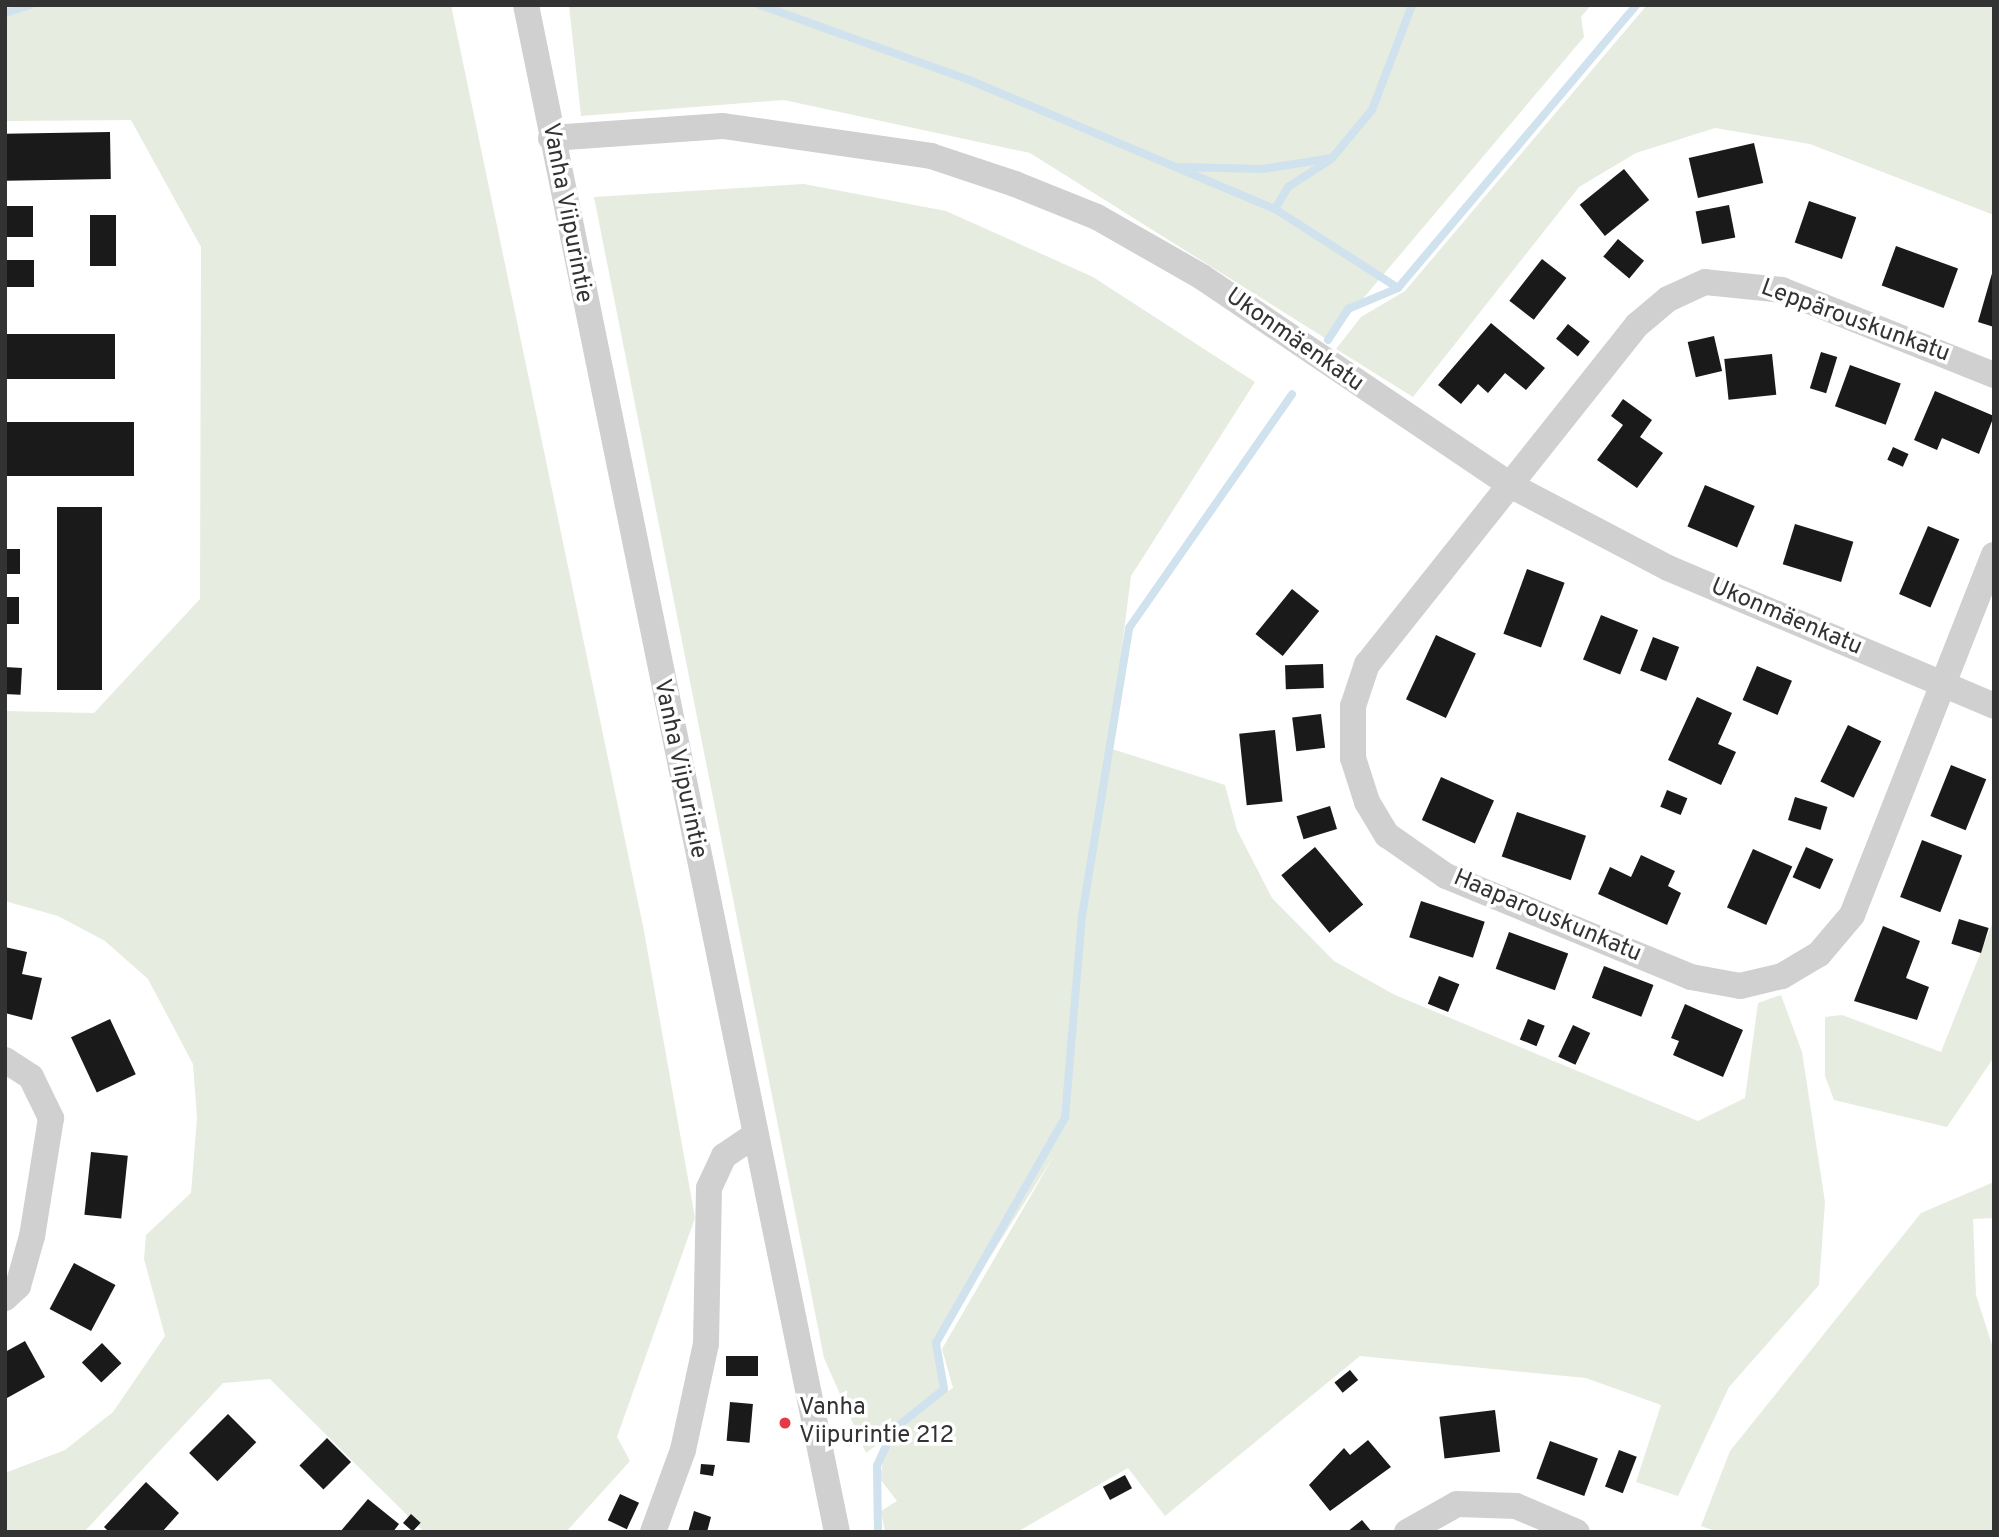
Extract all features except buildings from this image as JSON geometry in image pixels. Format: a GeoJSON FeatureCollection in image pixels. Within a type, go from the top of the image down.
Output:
{"type":"FeatureCollection","features":[{"type":"Feature","properties":{"kind":"street","name":"Vanha Viipurintie"},"geometry":{"type":"LineString","coordinates":[[526,5],[837,1532]]}},
{"type":"Feature","properties":{"kind":"street","name":"Ukonmäenkatu"},"geometry":{"type":"LineString","coordinates":[[551,138],[736,127],[931,156],[1015,184],[1097,217],[1202,277],[1510,485],[1668,568],[1994,706]]}},
{"type":"Feature","properties":{"kind":"street","name":"Leppärouskunkatu"},"geometry":{"type":"LineString","coordinates":[[1510,485],[1637,325],[1668,299],[1705,282],[1782,290],[1994,375]]}},
{"type":"Feature","properties":{"kind":"street","name":"Haaparouskunkatu"},"geometry":{"type":"LineString","coordinates":[[1510,485],[1367,664],[1353,706],[1353,758],[1367,802],[1387,835],[1446,876],[1691,977],[1740,986],[1782,976],[1819,954],[1852,915],[1994,555]]}},
{"type":"Feature","properties":{"kind":"street"},"geometry":{"type":"LineString","coordinates":[[5,1060],[31,1077],[51,1118],[32,1236],[18,1286],[5,1298]]}},
{"type":"Feature","properties":{"kind":"street"},"geometry":{"type":"LineString","coordinates":[[653,1532],[683,1450],[706,1344],[709,1188],[724,1156],[755,1135]]}},
{"type":"Feature","properties":{"kind":"street"},"geometry":{"type":"LineString","coordinates":[[1407,1532],[1457,1504],[1516,1506],[1577,1532]]}},
{"type":"Feature","properties":{"kind":"shaded area"},"geometry":{"type":"Polygon","coordinates":[[[5,5],[451,5],[644,931],[695,1218],[617,1437],[630,1461],[566,1532],[424,1532],[270,1379],[223,1383],[84,1532],[5,1532],[5,1473],[65,1450],[113,1412],[165,1336],[144,1259],[146,1235],[191,1193],[197,1118],[193,1064],[148,979],[105,941],[58,916],[5,901],[5,711],[94,713],[200,599],[201,247],[131,120],[5,121],[5,5]]]}},
{"type":"Feature","properties":{"kind":"shaded area"},"geometry":{"type":"Polygon","coordinates":[[[569,5],[1591,5],[1581,17],[1584,37],[1328,340],[1030,153],[784,100],[581,116],[569,5]]]}},
{"type":"Feature","properties":{"kind":"shaded area"},"geometry":{"type":"Polygon","coordinates":[[[1647,5],[1994,5],[1994,215],[1810,144],[1715,128],[1636,153],[1579,187],[1413,397],[1336,349],[1361,317],[1405,291],[1647,5]]]}},
{"type":"Feature","properties":{"kind":"shaded area"},"geometry":{"type":"Polygon","coordinates":[[[804,184],[946,211],[1093,277],[1255,382],[1131,576],[1109,748],[1225,785],[1237,830],[1272,898],[1334,961],[1395,995],[1698,1121],[1745,1098],[1758,1003],[1781,995],[1802,1052],[1825,1202],[1819,1285],[1729,1387],[1678,1496],[1636,1482],[1661,1405],[1586,1378],[1360,1356],[1165,1516],[1128,1468],[1017,1532],[885,1532],[881,1511],[897,1501],[880,1479],[887,1437],[866,1453],[824,1358],[594,197],[804,184]],[[1055,1154],[936,1343],[944,1389],[925,1405],[953,1388],[942,1349],[1055,1154]]]}},
{"type":"Feature","properties":{"kind":"shaded area"},"geometry":{"type":"Polygon","coordinates":[[[1994,919],[1994,1057],[1947,1127],[1834,1100],[1825,1076],[1825,1017],[1842,1015],[1941,1052],[1994,919]]]}},
{"type":"Feature","properties":{"kind":"shaded area"},"geometry":{"type":"Polygon","coordinates":[[[1994,1182],[1994,1218],[1973,1219],[1976,1295],[1994,1351],[1994,1532],[1718,1532],[1701,1526],[1730,1451],[1921,1213],[1994,1182]]]}},
{"type":"Feature","properties":{"kind":"waterway"},"geometry":{"type":"LineString","coordinates":[[5,13],[30,5]]}},
{"type":"Feature","properties":{"kind":"waterway"},"geometry":{"type":"LineString","coordinates":[[760,5],[967,79],[1275,209],[1398,288]]}},
{"type":"Feature","properties":{"kind":"waterway"},"geometry":{"type":"LineString","coordinates":[[1180,167],[1263,169],[1332,158],[1372,110],[1412,5]]}},
{"type":"Feature","properties":{"kind":"waterway"},"geometry":{"type":"LineString","coordinates":[[1328,340],[1348,309],[1398,288],[1636,5]]}},
{"type":"Feature","properties":{"kind":"waterway"},"geometry":{"type":"LineString","coordinates":[[1275,209],[1288,187],[1330,160]]}},
{"type":"Feature","properties":{"kind":"waterway"},"geometry":{"type":"LineString","coordinates":[[878,1532],[877,1466],[893,1430],[944,1389],[936,1343],[1065,1118],[1082,916],[1129,628],[1292,394]]}},
{"type":"Feature","properties":{"kind":"place","name":"Vanha Viipurintie 212"},"geometry":{"type":"Point","coordinates":[785,1423]}}]}
